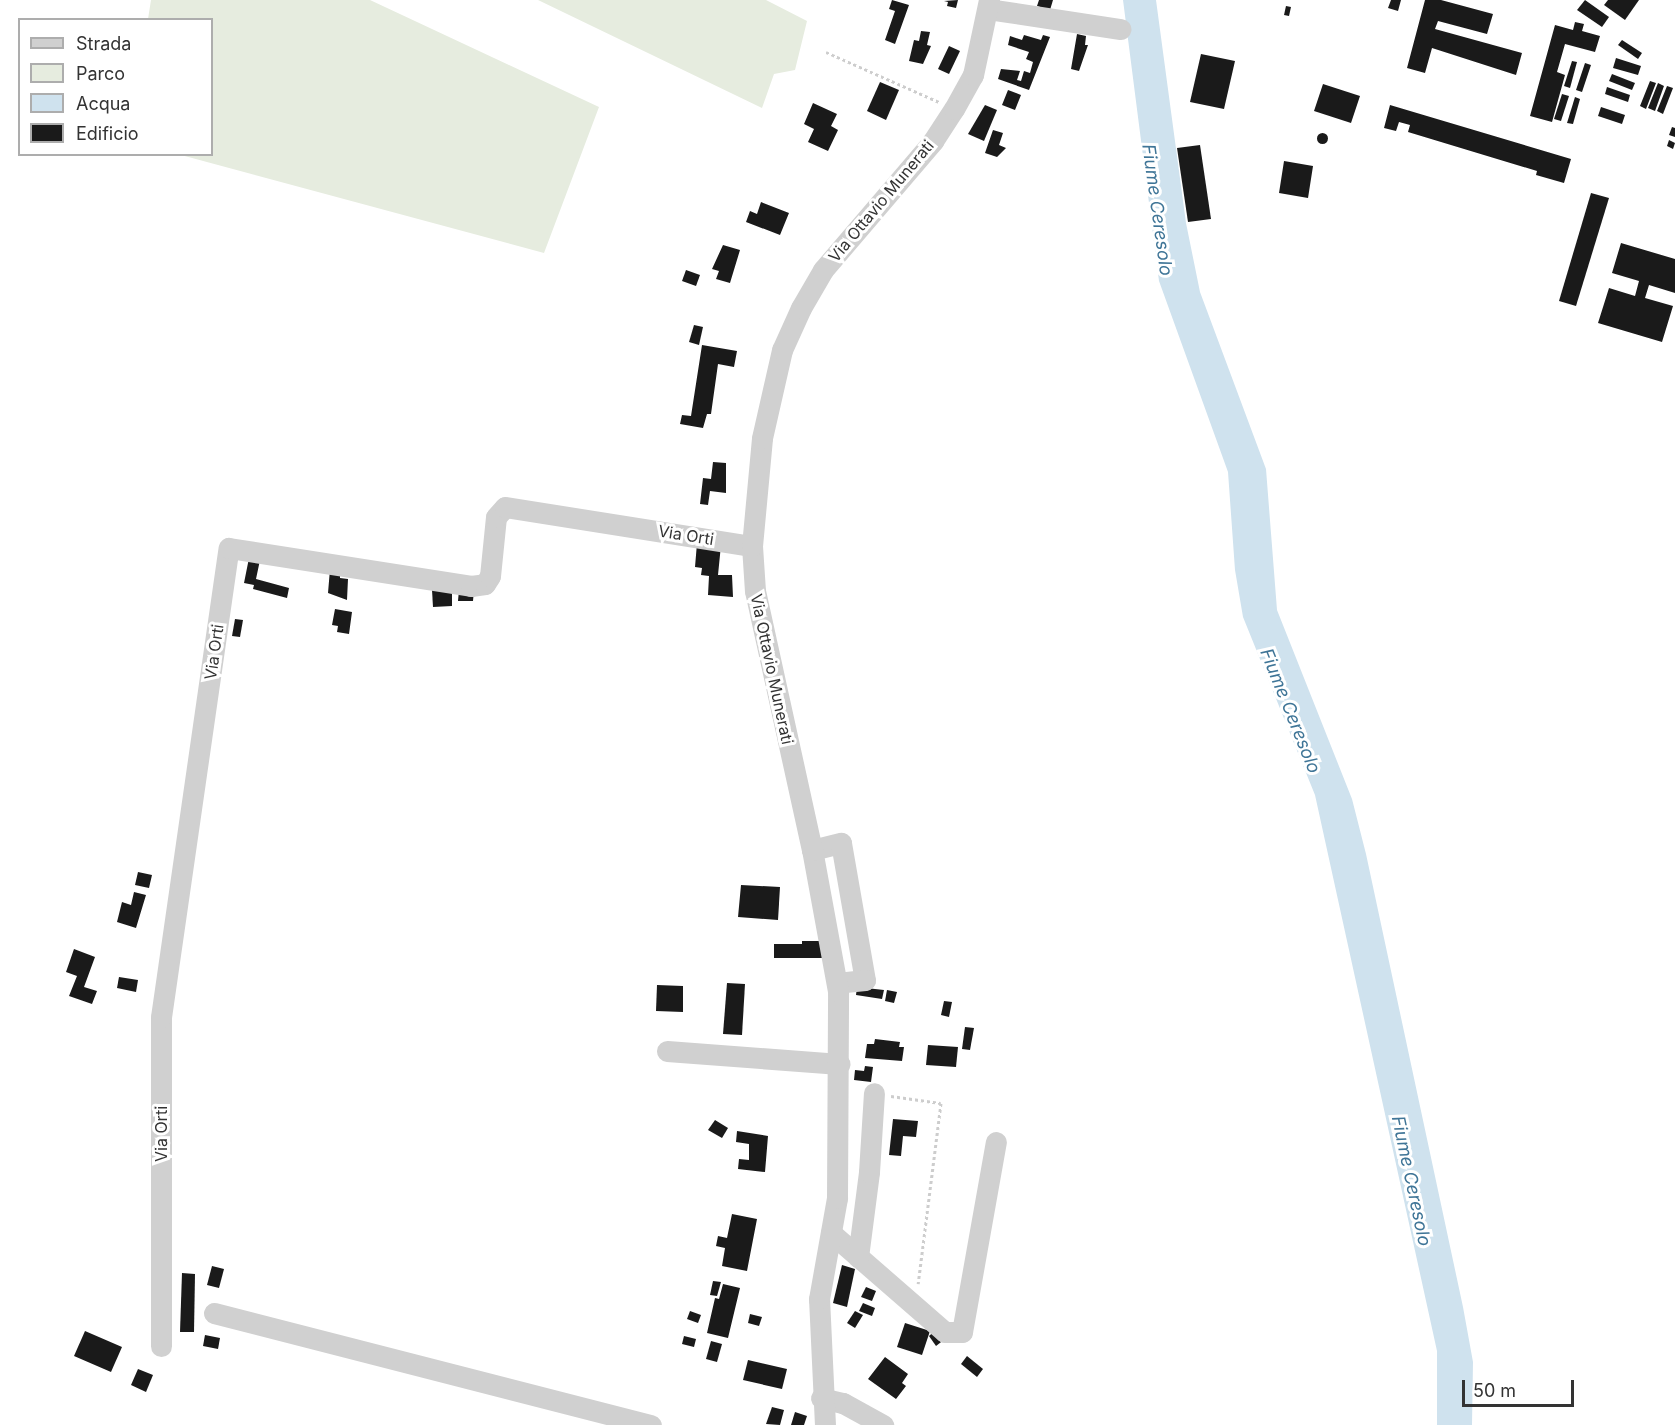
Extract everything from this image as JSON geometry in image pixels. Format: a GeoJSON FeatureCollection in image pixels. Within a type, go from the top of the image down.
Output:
{"type":"FeatureCollection","features":[{"type":"Feature","properties":{"kind":"street"},"geometry":{"type":"LineString","coordinates":[[989,4],[1120,29]]}},
{"type":"Feature","properties":{"kind":"street","name":"Via Ottavio Munerati"},"geometry":{"type":"LineString","coordinates":[[825,1425],[819,1299],[837,1198],[840,1064],[837,983],[812,850],[760,629],[752,546],[762,438],[770,390],[786,339],[823,270],[933,141],[954,109],[973,75],[989,4]]}},
{"type":"Feature","properties":{"kind":"street","name":"Via Orti"},"geometry":{"type":"LineString","coordinates":[[161,1346],[161,1017],[229,548],[471,586],[485,584],[490,576],[496,517],[505,507],[752,546]]}},
{"type":"Feature","properties":{"kind":"street"},"geometry":{"type":"LineString","coordinates":[[812,850],[841,843],[865,980],[837,983]]}},
{"type":"Feature","properties":{"kind":"street"},"geometry":{"type":"LineString","coordinates":[[667,1051],[840,1064]]}},
{"type":"Feature","properties":{"kind":"street"},"geometry":{"type":"LineString","coordinates":[[858,1257],[869,1172],[874,1094]]}},
{"type":"Feature","properties":{"kind":"street"},"geometry":{"type":"LineString","coordinates":[[831,1233],[945,1332],[957,1334],[965,1328],[996,1142]]}},
{"type":"Feature","properties":{"kind":"street"},"geometry":{"type":"LineString","coordinates":[[214,1313],[651,1425]]}},
{"type":"Feature","properties":{"kind":"street"},"geometry":{"type":"LineString","coordinates":[[822,1398],[843,1402],[884,1425]]}},
{"type":"Feature","properties":{"kind":"path"},"geometry":{"type":"LineString","coordinates":[[826,52],[954,109]]}},
{"type":"Feature","properties":{"kind":"path"},"geometry":{"type":"LineString","coordinates":[[874,1094],[941,1103],[918,1281],[910,1302]]}},
{"type":"Feature","properties":{"kind":"green space"},"geometry":{"type":"Polygon","coordinates":[[[151,0],[370,0],[599,107],[544,253],[185,156],[213,156],[213,18],[148,18],[151,0]]]}},
{"type":"Feature","properties":{"kind":"green space"},"geometry":{"type":"Polygon","coordinates":[[[538,0],[766,0],[807,21],[795,70],[774,74],[762,108],[538,0]]]}},
{"type":"Feature","properties":{"kind":"water","name":"Fiume Ceresolo"},"geometry":{"type":"Polygon","coordinates":[[[1123,0],[1156,0],[1186,223],[1200,292],[1266,469],[1277,610],[1352,799],[1366,854],[1463,1307],[1473,1362],[1472,1425],[1437,1425],[1437,1351],[1315,795],[1243,617],[1235,570],[1228,472],[1159,281],[1123,0]]]}},
{"type":"Feature","properties":{"kind":"building"},"geometry":{"type":"Polygon","coordinates":[[[892,0],[909,5],[895,44],[885,40],[895,11],[889,9],[892,0]]]}},
{"type":"Feature","properties":{"kind":"building"},"geometry":{"type":"Polygon","coordinates":[[[958,0],[956,8],[947,6],[948,2],[944,1],[958,0]]]}},
{"type":"Feature","properties":{"kind":"building"},"geometry":{"type":"Polygon","coordinates":[[[1039,0],[1053,0],[1050,10],[1037,6],[1039,0]]]}},
{"type":"Feature","properties":{"kind":"building"},"geometry":{"type":"Polygon","coordinates":[[[1391,0],[1401,0],[1398,11],[1388,8],[1391,0]]]}},
{"type":"Feature","properties":{"kind":"building"},"geometry":{"type":"Polygon","coordinates":[[[1425,0],[1441,0],[1493,14],[1487,34],[1438,21],[1435,29],[1522,53],[1516,75],[1432,48],[1425,73],[1407,68],[1425,0]]]}},
{"type":"Feature","properties":{"kind":"building"},"geometry":{"type":"Polygon","coordinates":[[[1585,0],[1609,17],[1602,27],[1577,10],[1585,0]]]}},
{"type":"Feature","properties":{"kind":"building"},"geometry":{"type":"Polygon","coordinates":[[[1608,0],[1639,0],[1625,20],[1604,5],[1608,0]]]}},
{"type":"Feature","properties":{"kind":"building"},"geometry":{"type":"Polygon","coordinates":[[[1286,6],[1291,7],[1289,16],[1284,15],[1286,6]]]}},
{"type":"Feature","properties":{"kind":"building"},"geometry":{"type":"Polygon","coordinates":[[[1575,22],[1584,24],[1582,31],[1600,36],[1595,52],[1565,44],[1557,72],[1565,75],[1552,122],[1530,116],[1555,25],[1573,30],[1575,22]]]}},
{"type":"Feature","properties":{"kind":"building"},"geometry":{"type":"Polygon","coordinates":[[[921,31],[930,32],[927,45],[931,46],[923,64],[909,61],[914,40],[919,41],[921,31]]]}},
{"type":"Feature","properties":{"kind":"building"},"geometry":{"type":"Polygon","coordinates":[[[1077,34],[1086,36],[1085,45],[1088,45],[1079,71],[1071,69],[1077,34]]]}},
{"type":"Feature","properties":{"kind":"building"},"geometry":{"type":"Polygon","coordinates":[[[1024,35],[1041,40],[1043,35],[1050,37],[1029,90],[998,79],[1001,69],[1020,71],[1017,80],[1021,81],[1024,71],[1030,73],[1033,62],[1026,59],[1029,52],[1008,45],[1010,36],[1022,40],[1024,35]]]}},
{"type":"Feature","properties":{"kind":"building"},"geometry":{"type":"Polygon","coordinates":[[[1622,40],[1642,53],[1638,59],[1618,45],[1622,40]]]}},
{"type":"Feature","properties":{"kind":"building"},"geometry":{"type":"Polygon","coordinates":[[[949,46],[960,51],[949,74],[938,69],[949,46]]]}},
{"type":"Feature","properties":{"kind":"building"},"geometry":{"type":"Polygon","coordinates":[[[1201,54],[1235,61],[1224,109],[1190,102],[1201,54]]]}},
{"type":"Feature","properties":{"kind":"building"},"geometry":{"type":"Polygon","coordinates":[[[1616,58],[1641,66],[1638,75],[1613,68],[1616,58]]]}},
{"type":"Feature","properties":{"kind":"building"},"geometry":{"type":"Polygon","coordinates":[[[1572,61],[1577,62],[1570,88],[1564,86],[1572,61]]]}},
{"type":"Feature","properties":{"kind":"building"},"geometry":{"type":"Polygon","coordinates":[[[1585,63],[1591,65],[1582,92],[1576,90],[1585,63]]]}},
{"type":"Feature","properties":{"kind":"building"},"geometry":{"type":"Polygon","coordinates":[[[1612,74],[1635,83],[1632,90],[1609,81],[1612,74]]]}},
{"type":"Feature","properties":{"kind":"building"},"geometry":{"type":"Polygon","coordinates":[[[1650,81],[1656,83],[1646,109],[1640,106],[1650,81]]]}},
{"type":"Feature","properties":{"kind":"building"},"geometry":{"type":"Polygon","coordinates":[[[880,82],[899,90],[886,120],[867,111],[880,82]]]}},
{"type":"Feature","properties":{"kind":"building"},"geometry":{"type":"Polygon","coordinates":[[[1658,83],[1664,86],[1655,111],[1648,108],[1658,83]]]}},
{"type":"Feature","properties":{"kind":"building"},"geometry":{"type":"Polygon","coordinates":[[[1323,84],[1360,96],[1351,123],[1314,111],[1323,84]]]}},
{"type":"Feature","properties":{"kind":"building"},"geometry":{"type":"Polygon","coordinates":[[[1667,86],[1673,88],[1663,114],[1657,111],[1667,86]]]}},
{"type":"Feature","properties":{"kind":"building"},"geometry":{"type":"Polygon","coordinates":[[[1607,87],[1630,95],[1628,102],[1605,94],[1607,87]]]}},
{"type":"Feature","properties":{"kind":"building"},"geometry":{"type":"Polygon","coordinates":[[[1008,90],[1021,95],[1015,110],[1002,105],[1008,90]]]}},
{"type":"Feature","properties":{"kind":"building"},"geometry":{"type":"Polygon","coordinates":[[[1562,94],[1569,96],[1561,121],[1554,119],[1562,94]]]}},
{"type":"Feature","properties":{"kind":"building"},"geometry":{"type":"Polygon","coordinates":[[[1575,97],[1580,99],[1573,124],[1567,123],[1575,97]]]}},
{"type":"Feature","properties":{"kind":"building"},"geometry":{"type":"Polygon","coordinates":[[[813,103],[837,114],[831,126],[838,130],[828,151],[808,142],[814,129],[804,124],[813,103]]]}},
{"type":"Feature","properties":{"kind":"building"},"geometry":{"type":"Polygon","coordinates":[[[985,105],[997,110],[984,141],[968,134],[985,105]]]}},
{"type":"Feature","properties":{"kind":"building"},"geometry":{"type":"Polygon","coordinates":[[[1390,105],[1571,159],[1564,183],[1536,175],[1537,171],[1408,132],[1410,125],[1399,122],[1396,131],[1384,128],[1390,105]]]}},
{"type":"Feature","properties":{"kind":"building"},"geometry":{"type":"Polygon","coordinates":[[[1601,107],[1625,115],[1622,124],[1598,116],[1601,107]]]}},
{"type":"Feature","properties":{"kind":"building"},"geometry":{"type":"Polygon","coordinates":[[[1672,127],[1675,128],[1675,137],[1669,135],[1672,127]]]}},
{"type":"Feature","properties":{"kind":"building"},"geometry":{"type":"Polygon","coordinates":[[[993,130],[1003,133],[999,145],[1006,148],[997,157],[985,153],[993,130]]]}},
{"type":"Feature","properties":{"kind":"building"},"geometry":{"type":"Polygon","coordinates":[[[1322,133],[1326,134],[1326,142],[1322,143],[1318,142],[1317,138],[1318,134],[1322,133]]]}},
{"type":"Feature","properties":{"kind":"building"},"geometry":{"type":"Polygon","coordinates":[[[1669,140],[1675,143],[1673,149],[1667,146],[1669,140]]]}},
{"type":"Feature","properties":{"kind":"building"},"geometry":{"type":"Polygon","coordinates":[[[1200,145],[1211,219],[1188,222],[1177,148],[1200,145]]]}},
{"type":"Feature","properties":{"kind":"building"},"geometry":{"type":"Polygon","coordinates":[[[1284,161],[1313,166],[1308,198],[1279,193],[1284,161]]]}},
{"type":"Feature","properties":{"kind":"building"},"geometry":{"type":"Polygon","coordinates":[[[1591,193],[1609,198],[1576,306],[1559,301],[1591,193]]]}},
{"type":"Feature","properties":{"kind":"building"},"geometry":{"type":"Polygon","coordinates":[[[761,202],[789,213],[780,235],[746,222],[750,211],[757,214],[761,202]]]}},
{"type":"Feature","properties":{"kind":"building"},"geometry":{"type":"Polygon","coordinates":[[[1621,243],[1675,259],[1675,293],[1649,285],[1645,298],[1673,306],[1662,342],[1598,323],[1609,288],[1635,296],[1639,281],[1612,273],[1621,243]]]}},
{"type":"Feature","properties":{"kind":"building"},"geometry":{"type":"Polygon","coordinates":[[[723,245],[740,250],[730,283],[716,279],[719,271],[712,269],[723,245]]]}},
{"type":"Feature","properties":{"kind":"building"},"geometry":{"type":"Polygon","coordinates":[[[686,270],[700,275],[696,286],[682,281],[686,270]]]}},
{"type":"Feature","properties":{"kind":"building"},"geometry":{"type":"Polygon","coordinates":[[[694,325],[703,327],[699,345],[689,342],[694,325]]]}},
{"type":"Feature","properties":{"kind":"building"},"geometry":{"type":"Polygon","coordinates":[[[702,345],[737,351],[734,367],[718,364],[711,414],[707,414],[703,428],[680,424],[682,415],[691,416],[702,345]]]}},
{"type":"Feature","properties":{"kind":"building"},"geometry":{"type":"Polygon","coordinates":[[[713,462],[726,463],[726,493],[710,491],[708,505],[700,504],[703,478],[711,479],[713,462]]]}},
{"type":"Feature","properties":{"kind":"building"},"geometry":{"type":"Polygon","coordinates":[[[697,543],[721,545],[718,575],[732,575],[733,597],[708,595],[709,576],[701,575],[702,568],[695,567],[697,543]]]}},
{"type":"Feature","properties":{"kind":"building"},"geometry":{"type":"Polygon","coordinates":[[[249,558],[260,560],[256,579],[289,588],[287,598],[253,589],[254,585],[244,583],[249,558]]]}},
{"type":"Feature","properties":{"kind":"building"},"geometry":{"type":"Polygon","coordinates":[[[330,569],[340,571],[340,578],[348,579],[347,600],[328,593],[330,569]]]}},
{"type":"Feature","properties":{"kind":"building"},"geometry":{"type":"Polygon","coordinates":[[[432,590],[452,590],[452,606],[433,607],[432,590]]]}},
{"type":"Feature","properties":{"kind":"building"},"geometry":{"type":"Polygon","coordinates":[[[459,590],[474,590],[473,601],[458,601],[459,590]]]}},
{"type":"Feature","properties":{"kind":"building"},"geometry":{"type":"Polygon","coordinates":[[[335,609],[352,612],[349,634],[337,632],[338,626],[332,625],[335,609]]]}},
{"type":"Feature","properties":{"kind":"building"},"geometry":{"type":"Polygon","coordinates":[[[235,619],[243,620],[240,637],[232,636],[235,619]]]}},
{"type":"Feature","properties":{"kind":"building"},"geometry":{"type":"Polygon","coordinates":[[[138,872],[152,875],[149,888],[135,885],[138,872]]]}},
{"type":"Feature","properties":{"kind":"building"},"geometry":{"type":"Polygon","coordinates":[[[741,885],[780,887],[778,920],[738,917],[741,885]]]}},
{"type":"Feature","properties":{"kind":"building"},"geometry":{"type":"Polygon","coordinates":[[[134,892],[146,895],[136,928],[117,922],[122,902],[131,905],[134,892]]]}},
{"type":"Feature","properties":{"kind":"building"},"geometry":{"type":"Polygon","coordinates":[[[802,941],[824,941],[824,958],[774,958],[774,944],[802,944],[802,941]]]}},
{"type":"Feature","properties":{"kind":"building"},"geometry":{"type":"Polygon","coordinates":[[[74,949],[95,957],[84,987],[97,991],[92,1004],[69,996],[77,976],[66,972],[74,949]]]}},
{"type":"Feature","properties":{"kind":"building"},"geometry":{"type":"Polygon","coordinates":[[[119,977],[138,980],[136,992],[117,988],[119,977]]]}},
{"type":"Feature","properties":{"kind":"building"},"geometry":{"type":"Polygon","coordinates":[[[727,983],[745,984],[742,1035],[723,1034],[727,983]]]}},
{"type":"Feature","properties":{"kind":"building"},"geometry":{"type":"Polygon","coordinates":[[[657,985],[683,986],[683,1012],[656,1011],[657,985]]]}},
{"type":"Feature","properties":{"kind":"building"},"geometry":{"type":"Polygon","coordinates":[[[857,987],[884,990],[882,999],[856,995],[857,987]]]}},
{"type":"Feature","properties":{"kind":"building"},"geometry":{"type":"Polygon","coordinates":[[[887,990],[897,992],[894,1003],[885,1001],[887,990]]]}},
{"type":"Feature","properties":{"kind":"building"},"geometry":{"type":"Polygon","coordinates":[[[944,1001],[952,1002],[949,1017],[941,1015],[944,1001]]]}},
{"type":"Feature","properties":{"kind":"building"},"geometry":{"type":"Polygon","coordinates":[[[965,1027],[974,1028],[970,1050],[962,1049],[965,1027]]]}},
{"type":"Feature","properties":{"kind":"building"},"geometry":{"type":"Polygon","coordinates":[[[875,1039],[900,1042],[899,1047],[904,1047],[902,1061],[865,1058],[867,1044],[874,1044],[875,1039]]]}},
{"type":"Feature","properties":{"kind":"building"},"geometry":{"type":"Polygon","coordinates":[[[928,1045],[958,1047],[956,1067],[926,1065],[928,1045]]]}},
{"type":"Feature","properties":{"kind":"building"},"geometry":{"type":"Polygon","coordinates":[[[865,1066],[873,1067],[871,1082],[854,1080],[855,1070],[864,1071],[865,1066]]]}},
{"type":"Feature","properties":{"kind":"building"},"geometry":{"type":"Polygon","coordinates":[[[893,1119],[918,1121],[916,1137],[903,1136],[901,1156],[889,1155],[893,1119]]]}},
{"type":"Feature","properties":{"kind":"building"},"geometry":{"type":"Polygon","coordinates":[[[715,1120],[728,1128],[722,1138],[708,1130],[715,1120]]]}},
{"type":"Feature","properties":{"kind":"building"},"geometry":{"type":"Polygon","coordinates":[[[737,1131],[768,1136],[765,1172],[738,1169],[739,1159],[749,1160],[749,1144],[736,1142],[737,1131]]]}},
{"type":"Feature","properties":{"kind":"building"},"geometry":{"type":"Polygon","coordinates":[[[732,1214],[757,1219],[747,1271],[722,1266],[725,1248],[716,1246],[718,1236],[727,1238],[732,1214]]]}},
{"type":"Feature","properties":{"kind":"building"},"geometry":{"type":"Polygon","coordinates":[[[842,1265],[855,1269],[847,1307],[833,1303],[842,1265]]]}},
{"type":"Feature","properties":{"kind":"building"},"geometry":{"type":"Polygon","coordinates":[[[212,1266],[224,1269],[219,1288],[207,1285],[212,1266]]]}},
{"type":"Feature","properties":{"kind":"building"},"geometry":{"type":"Polygon","coordinates":[[[182,1273],[195,1274],[194,1332],[180,1332],[182,1273]]]}},
{"type":"Feature","properties":{"kind":"building"},"geometry":{"type":"Polygon","coordinates":[[[713,1281],[721,1282],[717,1296],[710,1295],[713,1281]]]}},
{"type":"Feature","properties":{"kind":"building"},"geometry":{"type":"Polygon","coordinates":[[[723,1284],[740,1288],[728,1338],[707,1333],[715,1298],[719,1299],[723,1284]]]}},
{"type":"Feature","properties":{"kind":"building"},"geometry":{"type":"Polygon","coordinates":[[[866,1287],[876,1291],[872,1301],[861,1297],[866,1287]]]}},
{"type":"Feature","properties":{"kind":"building"},"geometry":{"type":"Polygon","coordinates":[[[863,1303],[875,1308],[872,1316],[859,1311],[863,1303]]]}},
{"type":"Feature","properties":{"kind":"building"},"geometry":{"type":"Polygon","coordinates":[[[690,1311],[701,1315],[698,1323],[687,1319],[690,1311]]]}},
{"type":"Feature","properties":{"kind":"building"},"geometry":{"type":"Polygon","coordinates":[[[855,1311],[863,1315],[855,1328],[847,1323],[855,1311]]]}},
{"type":"Feature","properties":{"kind":"building"},"geometry":{"type":"Polygon","coordinates":[[[750,1314],[762,1317],[759,1326],[748,1323],[750,1314]]]}},
{"type":"Feature","properties":{"kind":"building"},"geometry":{"type":"Polygon","coordinates":[[[905,1323],[930,1331],[922,1355],[897,1347],[905,1323]]]}},
{"type":"Feature","properties":{"kind":"building"},"geometry":{"type":"Polygon","coordinates":[[[937,1329],[945,1339],[936,1346],[929,1336],[937,1329]]]}},
{"type":"Feature","properties":{"kind":"building"},"geometry":{"type":"Polygon","coordinates":[[[85,1331],[122,1347],[111,1372],[74,1356],[85,1331]]]}},
{"type":"Feature","properties":{"kind":"building"},"geometry":{"type":"Polygon","coordinates":[[[205,1335],[220,1338],[218,1349],[203,1346],[205,1335]]]}},
{"type":"Feature","properties":{"kind":"building"},"geometry":{"type":"Polygon","coordinates":[[[684,1336],[696,1339],[694,1347],[682,1344],[684,1336]]]}},
{"type":"Feature","properties":{"kind":"building"},"geometry":{"type":"Polygon","coordinates":[[[711,1341],[722,1344],[717,1362],[706,1359],[711,1341]]]}},
{"type":"Feature","properties":{"kind":"building"},"geometry":{"type":"Polygon","coordinates":[[[967,1356],[983,1369],[977,1377],[961,1364],[967,1356]]]}},
{"type":"Feature","properties":{"kind":"building"},"geometry":{"type":"Polygon","coordinates":[[[885,1357],[908,1374],[902,1383],[906,1386],[896,1399],[868,1379],[885,1357]]]}},
{"type":"Feature","properties":{"kind":"building"},"geometry":{"type":"Polygon","coordinates":[[[748,1360],[787,1369],[782,1389],[743,1380],[748,1360]]]}},
{"type":"Feature","properties":{"kind":"building"},"geometry":{"type":"Polygon","coordinates":[[[138,1369],[153,1375],[146,1392],[131,1385],[138,1369]]]}},
{"type":"Feature","properties":{"kind":"building"},"geometry":{"type":"Polygon","coordinates":[[[772,1407],[784,1410],[780,1425],[766,1424],[772,1407]]]}},
{"type":"Feature","properties":{"kind":"building"},"geometry":{"type":"Polygon","coordinates":[[[795,1412],[807,1416],[804,1425],[791,1425],[795,1412]]]}}]}
